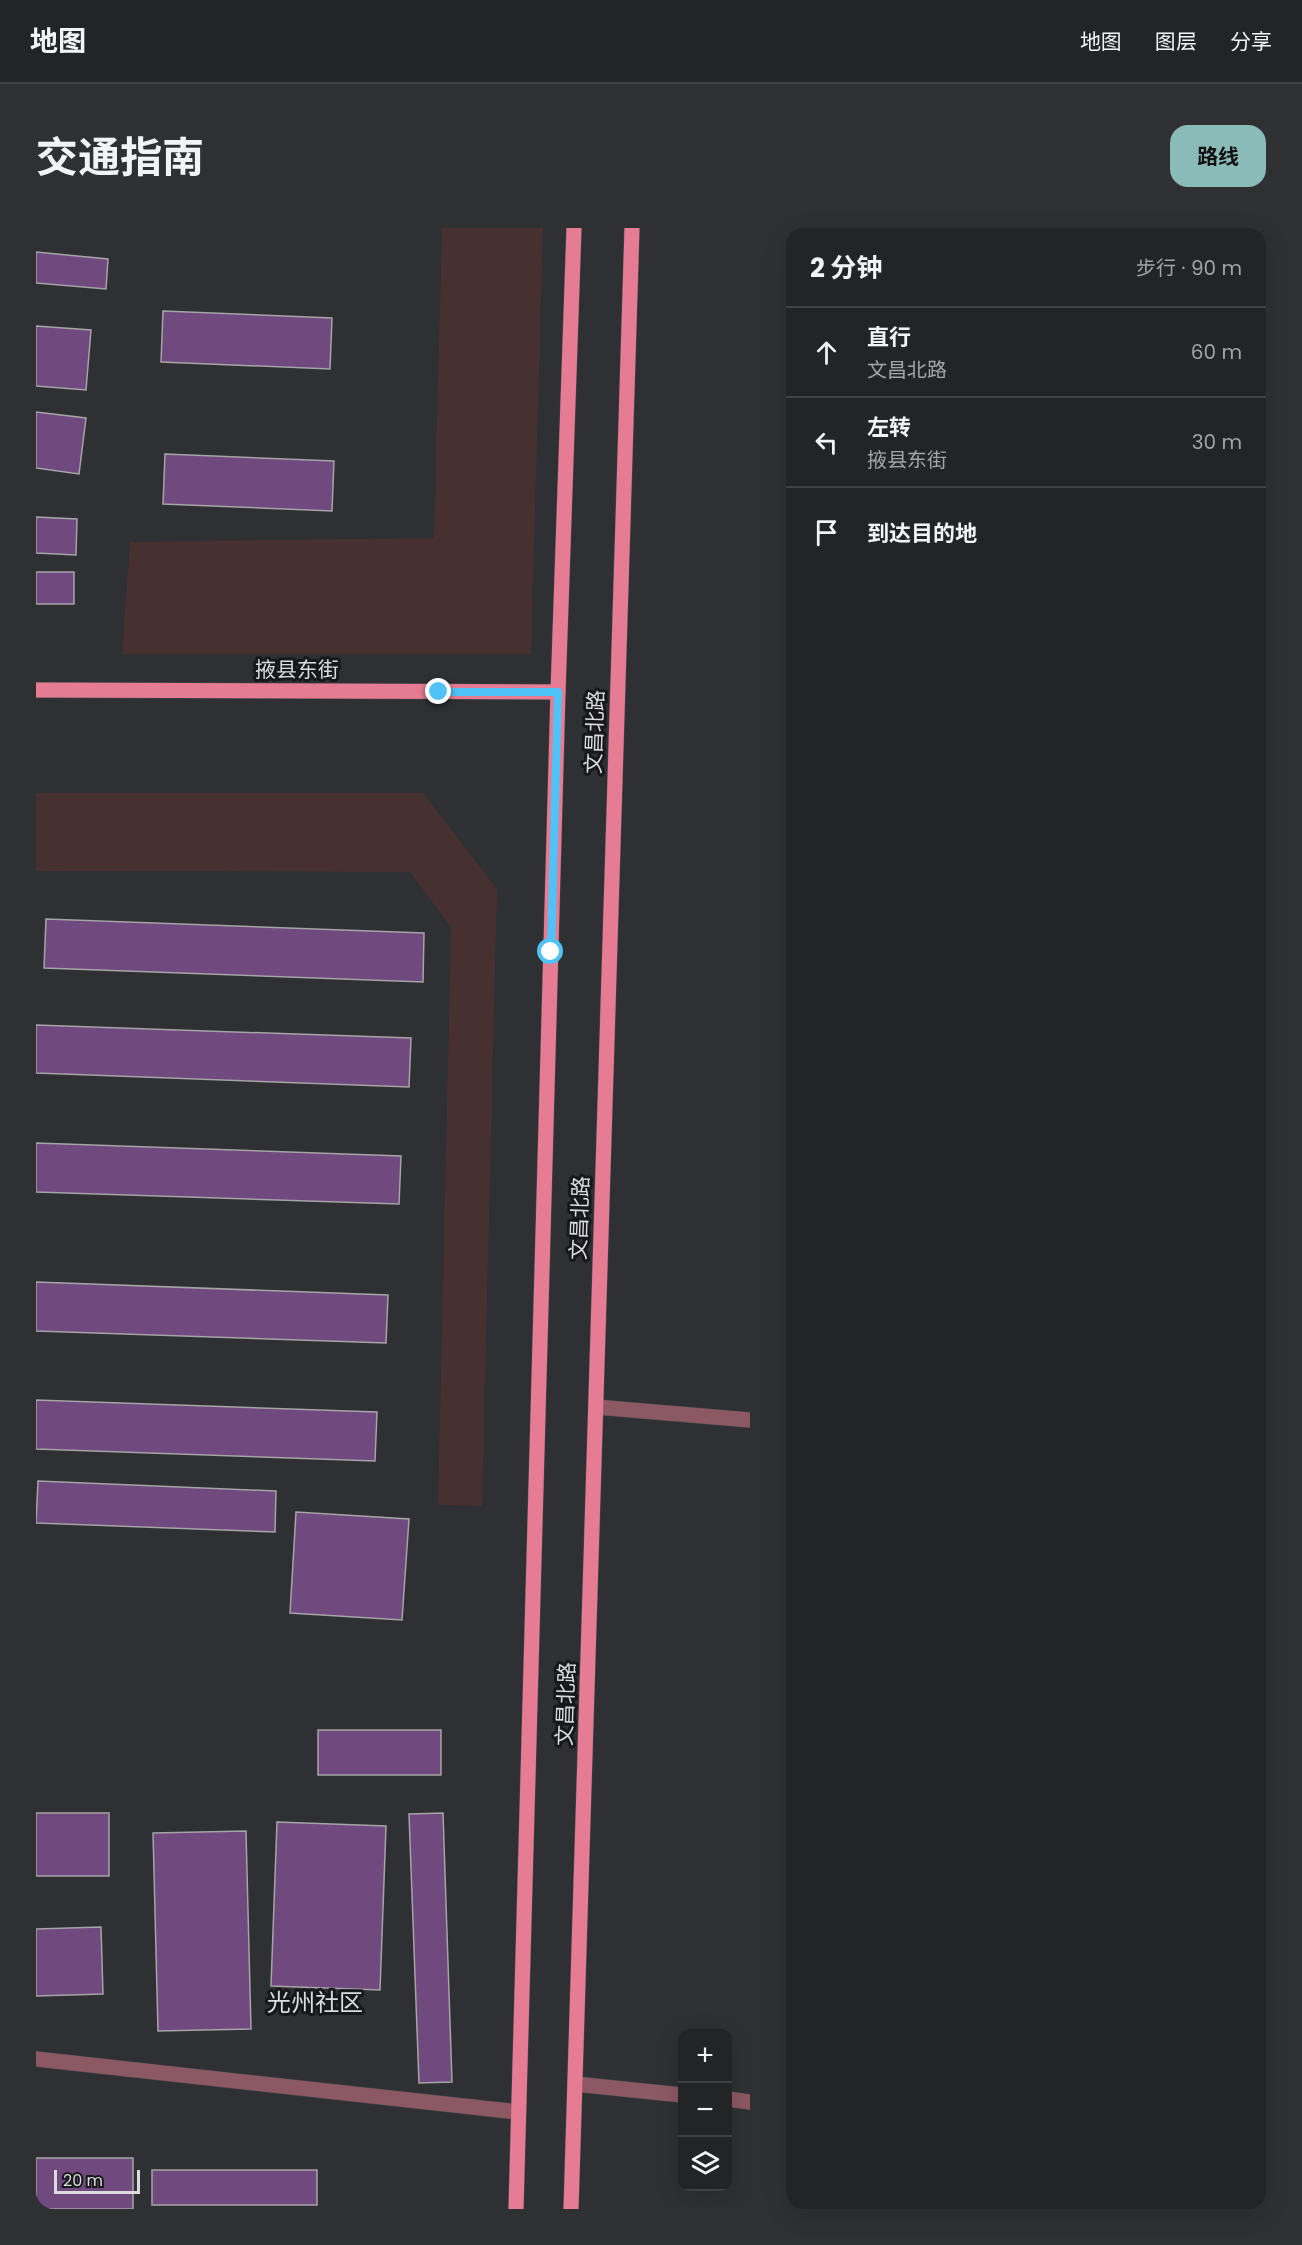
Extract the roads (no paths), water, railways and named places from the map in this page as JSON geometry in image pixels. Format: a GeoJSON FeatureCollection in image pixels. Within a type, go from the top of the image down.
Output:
{"type":"FeatureCollection","features":[{"type":"Feature","properties":{"kind":"main road","name":"文昌北路"},"geometry":{"type":"LineString","coordinates":[[516,2209],[558,692],[574,228]]}},
{"type":"Feature","properties":{"kind":"main road","name":"文昌北路"},"geometry":{"type":"LineString","coordinates":[[571,2209],[632,228]]}},
{"type":"Feature","properties":{"kind":"main road","name":"掖县东街"},"geometry":{"type":"LineString","coordinates":[[36,690],[558,692]]}},
{"type":"Feature","properties":{"kind":"street"},"geometry":{"type":"LineString","coordinates":[[596,1407],[750,1420]]}},
{"type":"Feature","properties":{"kind":"street"},"geometry":{"type":"LineString","coordinates":[[36,2059],[519,2112]]}},
{"type":"Feature","properties":{"kind":"street"},"geometry":{"type":"LineString","coordinates":[[575,2084],[678,2095]]}},
{"type":"Feature","properties":{"kind":"street"},"geometry":{"type":"LineString","coordinates":[[732,2100],[750,2102]]}},
{"type":"Feature","properties":{"kind":"district","name":"光州社区"},"geometry":{"type":"Point","coordinates":[315,2003]}}]}
